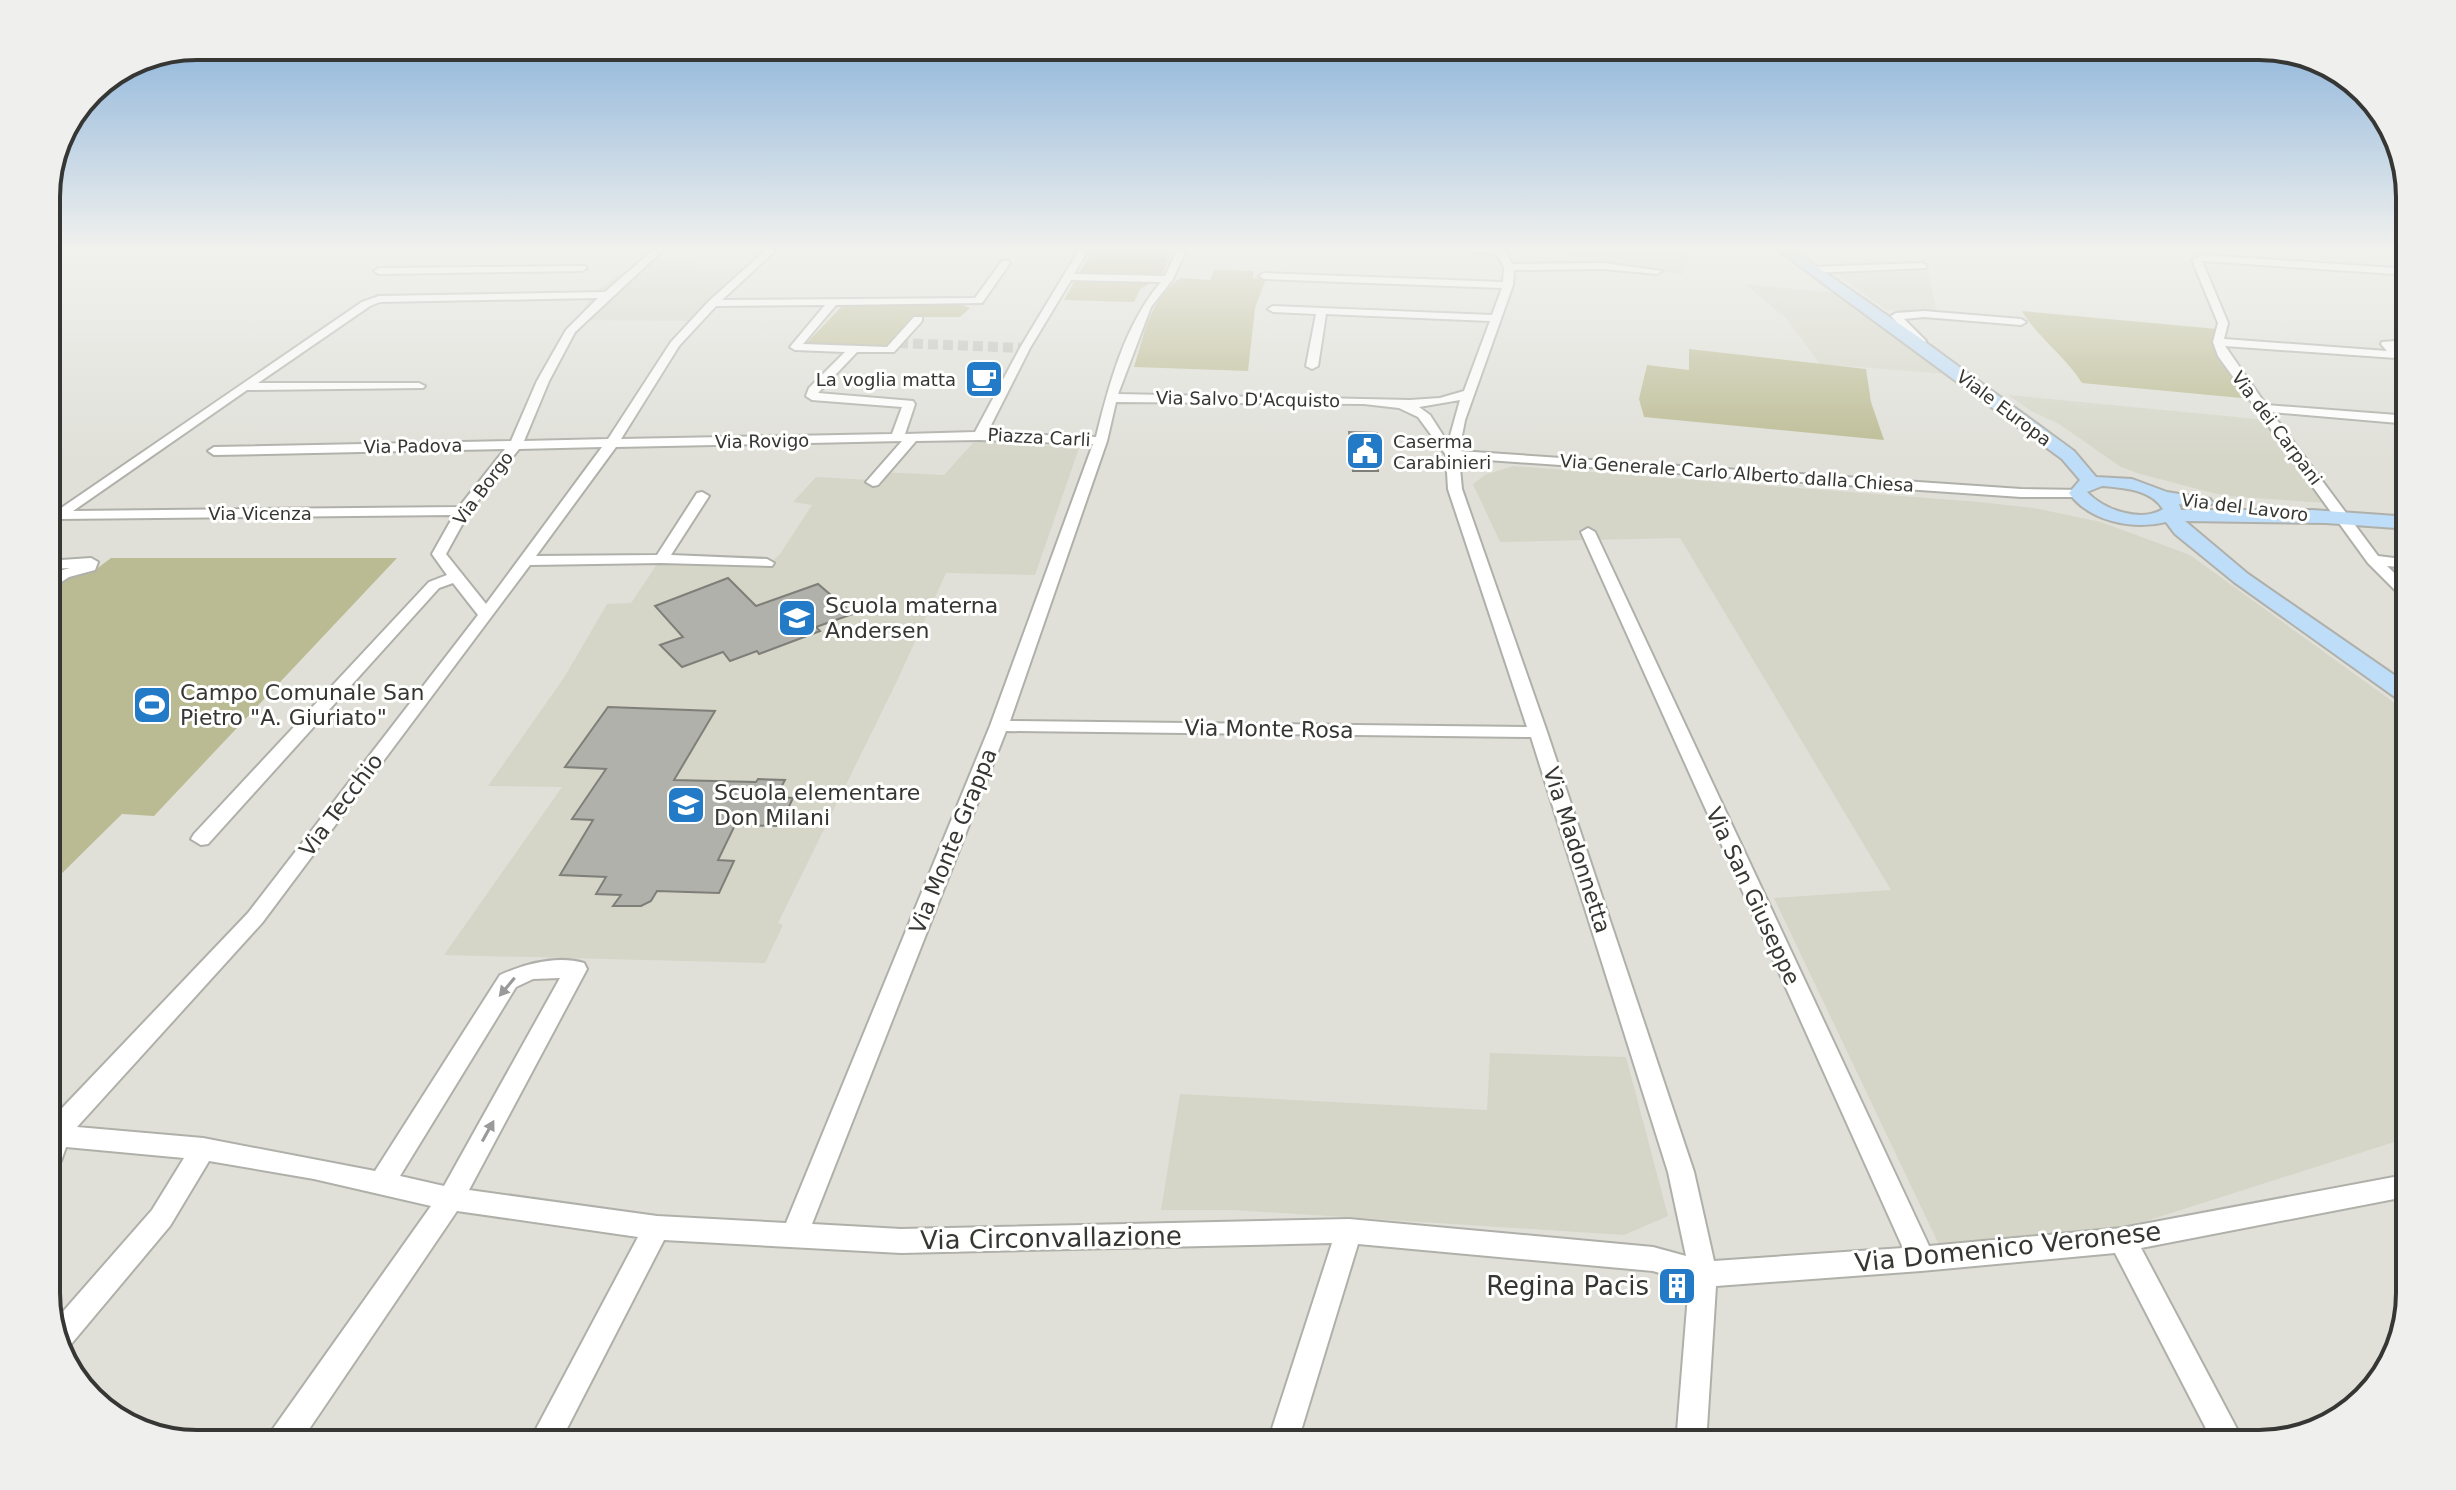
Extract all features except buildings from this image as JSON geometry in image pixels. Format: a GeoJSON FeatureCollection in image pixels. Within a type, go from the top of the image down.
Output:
{"type":"FeatureCollection","features":[{"type":"Feature","properties":{"kind":"main road","name":"Viale Europa"},"geometry":{"type":"LineString","coordinates":[[1884,320],[2068,455],[2082,468],[2084,488],[2099,509],[2124,517]]}},
{"type":"Feature","properties":{"kind":"main road","name":"Viale Europa"},"geometry":{"type":"LineString","coordinates":[[2068,455],[2132,485]]}},
{"type":"Feature","properties":{"kind":"main road","name":"Via del Lavoro"},"geometry":{"type":"LineString","coordinates":[[2132,485],[2161,496],[2336,518]]}},
{"type":"Feature","properties":{"kind":"main road"},"geometry":{"type":"LineString","coordinates":[[2084,488],[2132,485]]}},
{"type":"Feature","properties":{"kind":"main road"},"geometry":{"type":"LineString","coordinates":[[2161,496],[2172,506],[2170,515],[2174,524],[2202,547],[2396,687]]}},
{"type":"Feature","properties":{"kind":"main road","name":"Via del Lavoro"},"geometry":{"type":"LineString","coordinates":[[2124,517],[2237,516],[2396,522]]}},
{"type":"Feature","properties":{"kind":"main road"},"geometry":{"type":"LineString","coordinates":[[2202,547],[2210,525],[2237,516]]}},
{"type":"Feature","properties":{"kind":"main road"},"geometry":{"type":"LineString","coordinates":[[2124,517],[2202,547]]}},
{"type":"Feature","properties":{"kind":"street"},"geometry":{"type":"LineString","coordinates":[[246,387],[344,320]]}},
{"type":"Feature","properties":{"kind":"street","name":"Via Borgo"},"geometry":{"type":"LineString","coordinates":[[486,615],[439,554],[463,511],[516,444],[543,381],[571,330],[582,320]]}},
{"type":"Feature","properties":{"kind":"street","name":"Via Tecchio"},"geometry":{"type":"LineString","coordinates":[[60,1131],[255,918],[486,615],[612,443],[675,344],[698,320]]}},
{"type":"Feature","properties":{"kind":"street"},"geometry":{"type":"LineString","coordinates":[[818,320],[795,347],[890,350],[918,320]]}},
{"type":"Feature","properties":{"kind":"street","name":"Piazza Carli"},"geometry":{"type":"LineString","coordinates":[[1043,320],[979,436],[1101,441],[1111,398],[1141,320]]}},
{"type":"Feature","properties":{"kind":"street"},"geometry":{"type":"LineString","coordinates":[[1312,366],[1320,320]]}},
{"type":"Feature","properties":{"kind":"street","name":"Via Madonnetta"},"geometry":{"type":"LineString","coordinates":[[1495,320],[1459,420],[1452,454],[1455,489],[1538,732],[1681,1172],[1703,1274],[1692,1430]]}},
{"type":"Feature","properties":{"kind":"street"},"geometry":{"type":"LineString","coordinates":[[1900,320],[1921,341],[1919,344]]}},
{"type":"Feature","properties":{"kind":"street"},"geometry":{"type":"LineString","coordinates":[[1991,320],[2021,322]]}},
{"type":"Feature","properties":{"kind":"street","name":"Via dei Carpani"},"geometry":{"type":"LineString","coordinates":[[2221,320],[2218,342],[2224,356],[2264,408],[2336,518],[2396,583]]}},
{"type":"Feature","properties":{"kind":"street"},"geometry":{"type":"LineString","coordinates":[[2218,342],[2396,355]]}},
{"type":"Feature","properties":{"kind":"street"},"geometry":{"type":"LineString","coordinates":[[2396,344],[2386,344],[2396,354]]}},
{"type":"Feature","properties":{"kind":"street"},"geometry":{"type":"LineString","coordinates":[[854,349],[813,390],[812,396],[909,404],[904,439],[873,482]]}},
{"type":"Feature","properties":{"kind":"street"},"geometry":{"type":"LineString","coordinates":[[246,387],[419,386]]}},
{"type":"Feature","properties":{"kind":"street","name":"Via Vicenza"},"geometry":{"type":"LineString","coordinates":[[60,514],[246,387]]}},
{"type":"Feature","properties":{"kind":"street","name":"Via Salvo D'Acquisto"},"geometry":{"type":"LineString","coordinates":[[1422,407],[1452,401],[1469,393]]}},
{"type":"Feature","properties":{"kind":"street","name":"Via Salvo D'Acquisto"},"geometry":{"type":"LineString","coordinates":[[1111,398],[1384,401],[1422,407],[1459,420]]}},
{"type":"Feature","properties":{"kind":"street"},"geometry":{"type":"LineString","coordinates":[[1422,407],[1438,443],[1452,454]]}},
{"type":"Feature","properties":{"kind":"street"},"geometry":{"type":"LineString","coordinates":[[2264,408],[2396,419]]}},
{"type":"Feature","properties":{"kind":"street","name":"Via Rovigo"},"geometry":{"type":"LineString","coordinates":[[612,443],[979,436]]}},
{"type":"Feature","properties":{"kind":"street","name":"Via Monte Grappa"},"geometry":{"type":"LineString","coordinates":[[794,1237],[999,726],[1101,441]]}},
{"type":"Feature","properties":{"kind":"street","name":"Via Padova"},"geometry":{"type":"LineString","coordinates":[[214,451],[612,443]]}},
{"type":"Feature","properties":{"kind":"street","name":"Via Generale Carlo Alberto dalla Chiesa"},"geometry":{"type":"LineString","coordinates":[[1452,454],[2021,493],[2099,509]]}},
{"type":"Feature","properties":{"kind":"street","name":"Via Generale Carlo Alberto dalla Chiesa"},"geometry":{"type":"LineString","coordinates":[[2021,493],[2084,488]]}},
{"type":"Feature","properties":{"kind":"street"},"geometry":{"type":"LineString","coordinates":[[661,559],[702,496]]}},
{"type":"Feature","properties":{"kind":"street","name":"Via Vicenza"},"geometry":{"type":"LineString","coordinates":[[60,515],[463,511]]}},
{"type":"Feature","properties":{"kind":"street","name":"Via San Giuseppe"},"geometry":{"type":"LineString","coordinates":[[1588,532],[1921,1259]]}},
{"type":"Feature","properties":{"kind":"street"},"geometry":{"type":"LineString","coordinates":[[525,561],[661,559],[767,563]]}},
{"type":"Feature","properties":{"kind":"street"},"geometry":{"type":"LineString","coordinates":[[2373,560],[2396,562]]}},
{"type":"Feature","properties":{"kind":"street"},"geometry":{"type":"LineString","coordinates":[[60,564],[91,562],[90,567],[60,577]]}},
{"type":"Feature","properties":{"kind":"street"},"geometry":{"type":"LineString","coordinates":[[201,839],[434,585],[455,577]]}},
{"type":"Feature","properties":{"kind":"street","name":"Via Monte Rosa"},"geometry":{"type":"LineString","coordinates":[[999,726],[1538,732]]}},
{"type":"Feature","properties":{"kind":"street"},"geometry":{"type":"LineString","coordinates":[[291,1430],[451,1199],[576,969],[530,971],[508,981],[381,1184]]}},
{"type":"Feature","properties":{"kind":"street","name":"Via Circonvallazione"},"geometry":{"type":"LineString","coordinates":[[60,1143],[203,1149],[451,1199],[657,1228],[901,1241],[1349,1231],[1653,1259]]}},
{"type":"Feature","properties":{"kind":"street"},"geometry":{"type":"LineString","coordinates":[[65,1329],[161,1218],[203,1149]]}},
{"type":"Feature","properties":{"kind":"street","name":"Via Domenico Veronese"},"geometry":{"type":"LineString","coordinates":[[1653,1259],[1703,1274],[1921,1259],[2122,1240],[2396,1188]]}},
{"type":"Feature","properties":{"kind":"street"},"geometry":{"type":"LineString","coordinates":[[550,1430],[657,1228]]}},
{"type":"Feature","properties":{"kind":"street"},"geometry":{"type":"LineString","coordinates":[[1286,1430],[1349,1231]]}},
{"type":"Feature","properties":{"kind":"street"},"geometry":{"type":"LineString","coordinates":[[2122,1240],[2223,1430]]}},
{"type":"Feature","properties":{"kind":"shaded area"},"geometry":{"type":"Polygon","coordinates":[[[578,320],[694,320],[692,321],[578,320]]]}},
{"type":"Feature","properties":{"kind":"shaded area"},"geometry":{"type":"Polygon","coordinates":[[[1787,320],[1872,320],[1947,374],[1820,364],[1787,320]]]}},
{"type":"Feature","properties":{"kind":"shaded area"},"geometry":{"type":"Polygon","coordinates":[[[2008,395],[2267,420],[2287,430],[2341,504],[2225,496],[2140,474],[2121,467],[2059,424],[2031,411],[2008,395]]]}},
{"type":"Feature","properties":{"kind":"shaded area"},"geometry":{"type":"Polygon","coordinates":[[[973,443],[1079,448],[1035,575],[946,573],[897,681],[778,923],[783,925],[765,963],[444,955],[562,787],[488,786],[565,676],[607,604],[631,603],[659,561],[768,565],[780,554],[812,505],[793,502],[816,477],[872,480],[879,472],[944,475],[973,443]]]}},
{"type":"Feature","properties":{"kind":"shaded area"},"geometry":{"type":"Polygon","coordinates":[[[1513,466],[1979,502],[2034,508],[2101,522],[2190,555],[2396,704],[2396,1141],[2115,1231],[1942,1251],[1774,898],[1891,890],[1680,538],[1500,542],[1473,484],[1485,475],[1513,466]]]}},
{"type":"Feature","properties":{"kind":"shaded area"},"geometry":{"type":"Polygon","coordinates":[[[1490,1053],[1626,1057],[1668,1216],[1624,1235],[1233,1210],[1161,1210],[1180,1094],[1487,1110],[1490,1053]]]}},
{"type":"Feature","properties":{"kind":"green space"},"geometry":{"type":"Polygon","coordinates":[[[829,320],[912,320],[889,347],[804,346],[829,320]]]}},
{"type":"Feature","properties":{"kind":"green space"},"geometry":{"type":"Polygon","coordinates":[[[1149,320],[1254,320],[1248,371],[1134,367],[1149,320]]]}},
{"type":"Feature","properties":{"kind":"green space"},"geometry":{"type":"Polygon","coordinates":[[[2028,320],[2114,320],[2217,329],[2218,345],[2252,399],[2082,383],[2028,320]]]}},
{"type":"Feature","properties":{"kind":"green space"},"geometry":{"type":"Polygon","coordinates":[[[1689,349],[1866,369],[1871,402],[1884,440],[1644,417],[1639,399],[1647,365],[1689,370],[1689,349]]]}},
{"type":"Feature","properties":{"kind":"green space","name":"Campo Comunale San Pietro \"A. Giuriato\""},"geometry":{"type":"Polygon","coordinates":[[[111,558],[397,558],[154,816],[122,814],[60,875],[60,585],[69,578],[91,573],[111,558]]]}},
{"type":"Feature","properties":{"kind":"tunnel"},"geometry":{"type":"LineString","coordinates":[[898,343],[1025,348]]}},
{"type":"Feature","properties":{"kind":"place","name":"La voglia matta"},"geometry":{"type":"Point","coordinates":[984,379]}},
{"type":"Feature","properties":{"kind":"place","name":"Caserma Carabinieri"},"geometry":{"type":"Point","coordinates":[1365,451]}},
{"type":"Feature","properties":{"kind":"place","name":"Scuola materna Andersen"},"geometry":{"type":"Point","coordinates":[797,618]}},
{"type":"Feature","properties":{"kind":"place","name":"Campo Comunale San Pietro \"A. Giuriato\""},"geometry":{"type":"Point","coordinates":[152,705]}},
{"type":"Feature","properties":{"kind":"place","name":"Scuola elementare Don Milani"},"geometry":{"type":"Point","coordinates":[686,805]}},
{"type":"Feature","properties":{"kind":"place","name":"Regina Pacis"},"geometry":{"type":"Point","coordinates":[1677,1286]}}]}
